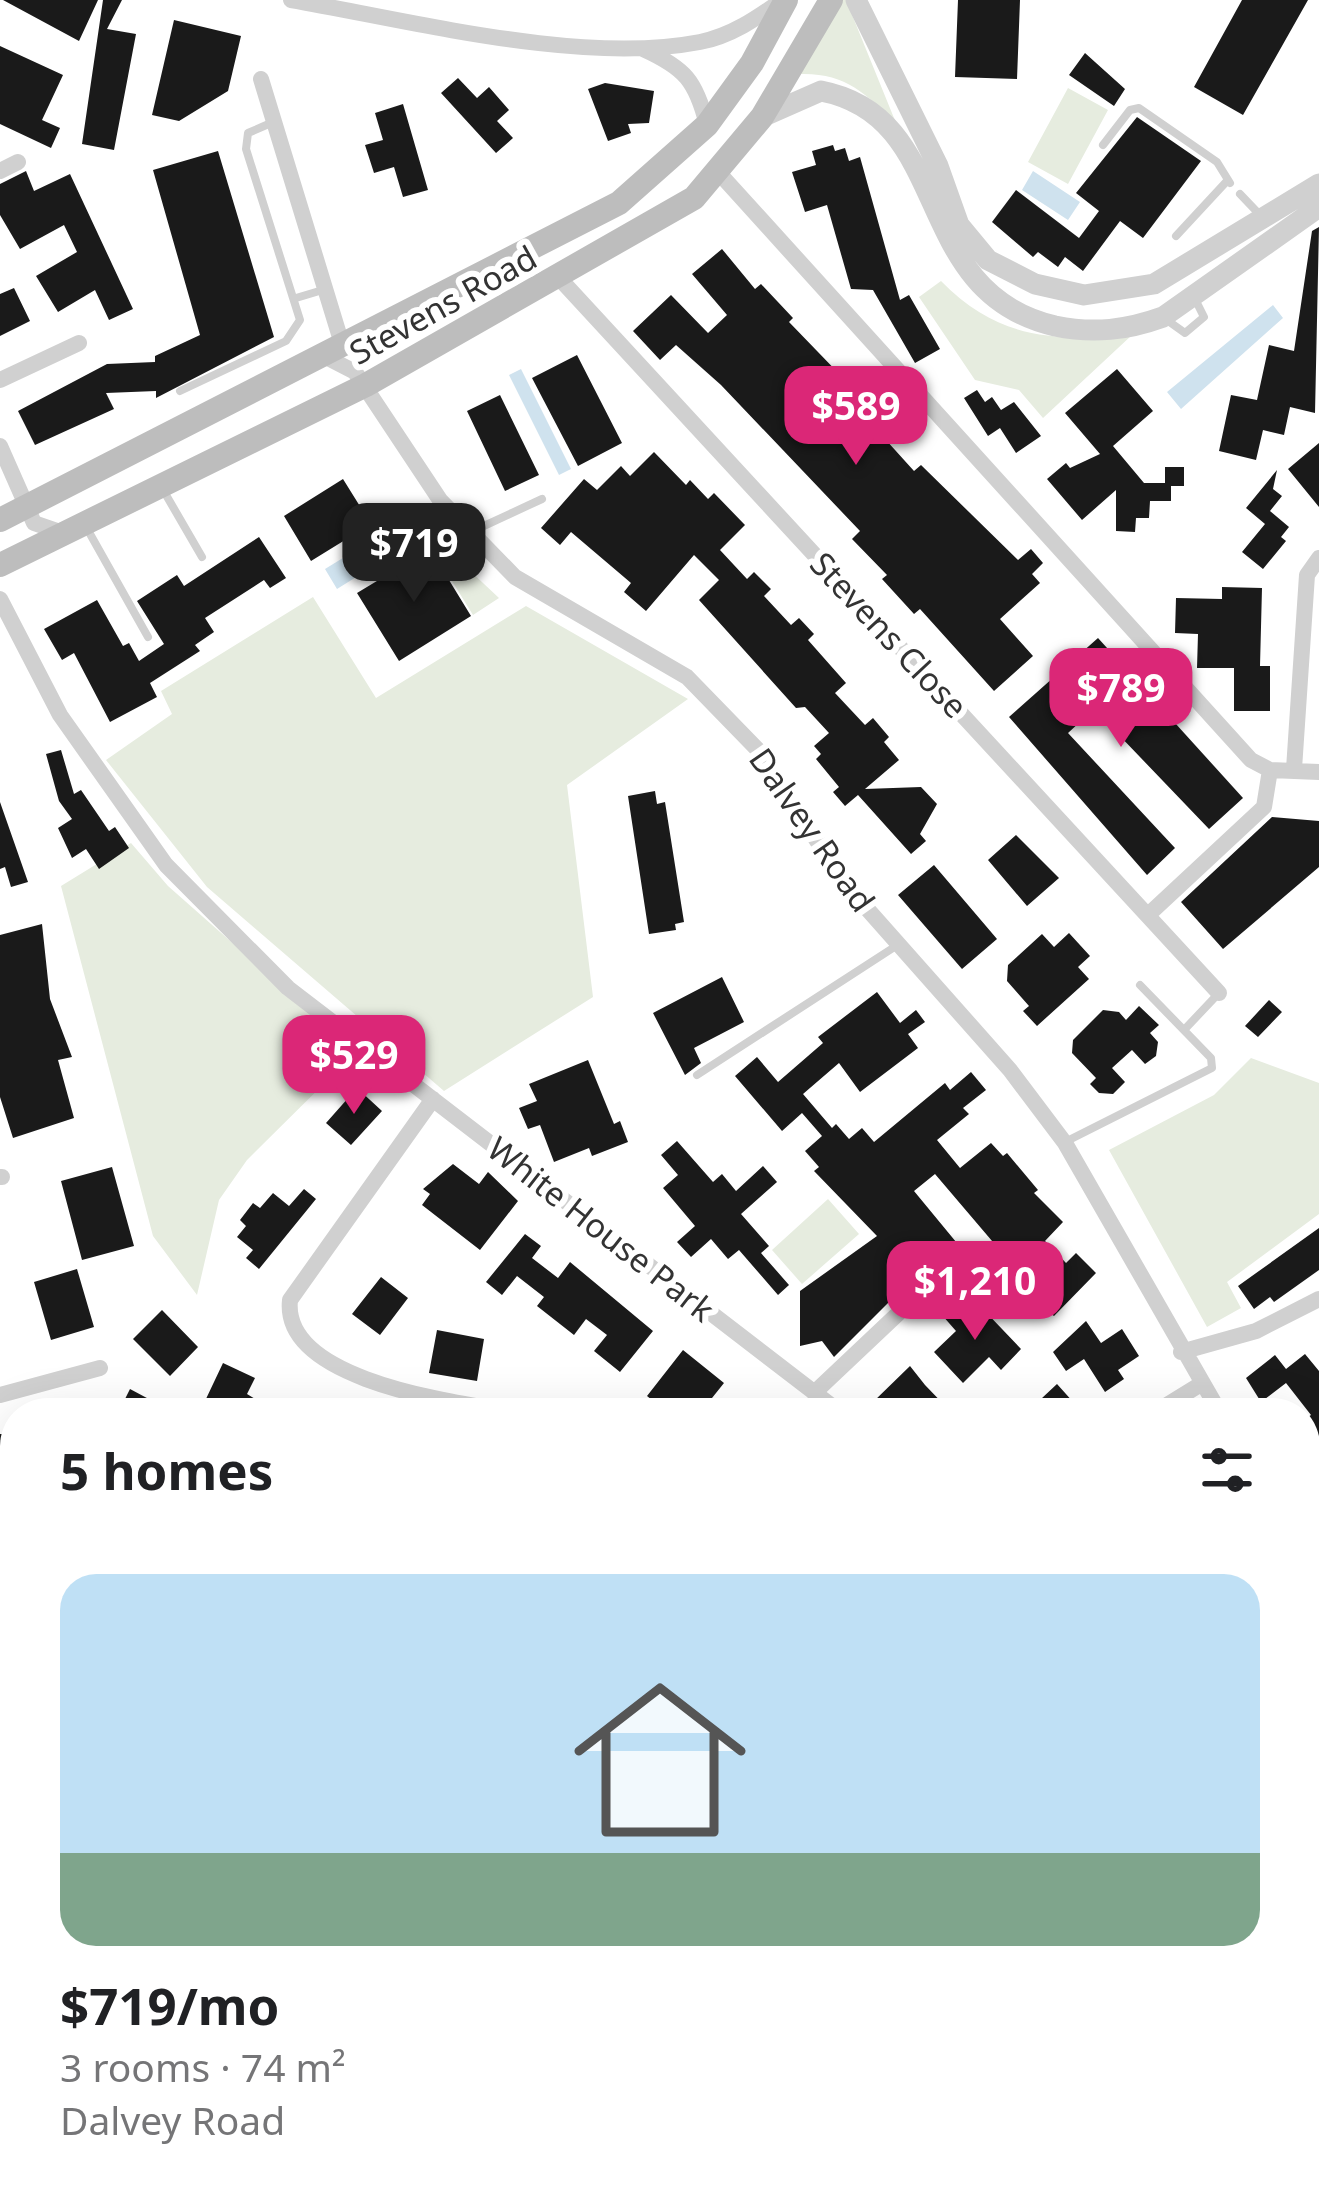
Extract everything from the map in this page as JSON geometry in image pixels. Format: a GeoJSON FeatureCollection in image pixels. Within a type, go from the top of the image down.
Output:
{"type":"FeatureCollection","features":[{"type":"Feature","properties":{"kind":"main road","name":"Stevens Road"},"geometry":{"type":"LineString","coordinates":[[0,520],[619,203],[707,125],[752,63],[784,0]]}},
{"type":"Feature","properties":{"kind":"main road","name":"Stevens Road"},"geometry":{"type":"LineString","coordinates":[[8,561],[366,385],[694,198],[762,117],[831,0]]}},
{"type":"Feature","properties":{"kind":"main road"},"geometry":{"type":"LineString","coordinates":[[0,536],[8,561]]}},
{"type":"Feature","properties":{"kind":"street"},"geometry":{"type":"LineString","coordinates":[[291,0],[502,36],[643,49],[705,41],[749,24],[784,0]]}},
{"type":"Feature","properties":{"kind":"street"},"geometry":{"type":"LineString","coordinates":[[856,0],[938,166],[959,225],[988,260],[1035,284],[1068,291],[1128,291],[1182,271],[1319,184]]}},
{"type":"Feature","properties":{"kind":"street"},"geometry":{"type":"LineString","coordinates":[[643,49],[693,79],[707,125]]}},
{"type":"Feature","properties":{"kind":"street","name":"Stevens Road"},"geometry":{"type":"LineString","coordinates":[[261,79],[327,289],[332,350]]}},
{"type":"Feature","properties":{"kind":"street"},"geometry":{"type":"LineString","coordinates":[[762,117],[821,91],[845,96],[888,123],[922,177],[957,259],[986,293],[1031,320],[1100,331],[1163,317],[1319,207]]}},
{"type":"Feature","properties":{"kind":"street"},"geometry":{"type":"LineString","coordinates":[[0,170],[18,162]]}},
{"type":"Feature","properties":{"kind":"street"},"geometry":{"type":"LineString","coordinates":[[719,173],[1251,760],[1270,770],[1319,772]]}},
{"type":"Feature","properties":{"kind":"street","name":"Stevens Close"},"geometry":{"type":"LineString","coordinates":[[560,278],[1219,993]]}},
{"type":"Feature","properties":{"kind":"street"},"geometry":{"type":"LineString","coordinates":[[0,380],[79,344]]}},
{"type":"Feature","properties":{"kind":"street"},"geometry":{"type":"LineString","coordinates":[[332,350],[366,385]]}},
{"type":"Feature","properties":{"kind":"street","name":"Dalvey Road"},"geometry":{"type":"LineString","coordinates":[[366,385],[440,500],[515,577],[711,695],[757,749],[846,885],[1010,1070],[1064,1143],[1210,1398]]}},
{"type":"Feature","properties":{"kind":"street"},"geometry":{"type":"LineString","coordinates":[[0,446],[39,527],[74,529]]}},
{"type":"Feature","properties":{"kind":"street"},"geometry":{"type":"LineString","coordinates":[[1294,770],[1307,575],[1319,558]]}},
{"type":"Feature","properties":{"kind":"street","name":"White House Park"},"geometry":{"type":"LineString","coordinates":[[0,599],[60,715],[166,865],[289,988],[821,1398]]}},
{"type":"Feature","properties":{"kind":"street"},"geometry":{"type":"LineString","coordinates":[[1148,915],[1264,807],[1270,770]]}},
{"type":"Feature","properties":{"kind":"street"},"geometry":{"type":"LineString","coordinates":[[433,1099],[290,1300],[291,1323],[302,1342],[388,1390],[433,1398]]}},
{"type":"Feature","properties":{"kind":"street"},"geometry":{"type":"LineString","coordinates":[[814,1393],[922,1291]]}},
{"type":"Feature","properties":{"kind":"street"},"geometry":{"type":"LineString","coordinates":[[1181,1352],[1256,1331],[1319,1299]]}},
{"type":"Feature","properties":{"kind":"street"},"geometry":{"type":"LineString","coordinates":[[0,1395],[100,1368]]}},
{"type":"Feature","properties":{"kind":"street"},"geometry":{"type":"LineString","coordinates":[[1178,1398],[1201,1384]]}},
{"type":"Feature","properties":{"kind":"lane"},"geometry":{"type":"LineString","coordinates":[[1103,145],[1130,110],[1139,108],[1217,162],[1228,182],[1176,236]]}},
{"type":"Feature","properties":{"kind":"lane"},"geometry":{"type":"LineString","coordinates":[[180,391],[292,336],[300,320],[246,149],[248,134],[274,121]]}},
{"type":"Feature","properties":{"kind":"lane"},"geometry":{"type":"LineString","coordinates":[[1240,194],[1262,217]]}},
{"type":"Feature","properties":{"kind":"lane"},"geometry":{"type":"LineString","coordinates":[[296,298],[327,289]]}},
{"type":"Feature","properties":{"kind":"lane"},"geometry":{"type":"LineString","coordinates":[[162,487],[202,557]]}},
{"type":"Feature","properties":{"kind":"lane"},"geometry":{"type":"LineString","coordinates":[[471,531],[542,499]]}},
{"type":"Feature","properties":{"kind":"lane"},"geometry":{"type":"LineString","coordinates":[[74,529],[148,638]]}},
{"type":"Feature","properties":{"kind":"lane"},"geometry":{"type":"LineString","coordinates":[[697,1075],[896,946]]}},
{"type":"Feature","properties":{"kind":"lane"},"geometry":{"type":"LineString","coordinates":[[1064,1143],[1210,1072],[1211,1058],[1140,985]]}},
{"type":"Feature","properties":{"kind":"lane"},"geometry":{"type":"LineString","coordinates":[[1184,1030],[1219,993]]}},
{"type":"Feature","properties":{"kind":"shaded area"},"geometry":{"type":"Polygon","coordinates":[[[837,0],[846,0],[896,123],[842,81],[801,74],[837,0]]]}},
{"type":"Feature","properties":{"kind":"shaded area"},"geometry":{"type":"Polygon","coordinates":[[[1068,88],[1108,110],[1068,184],[1028,162],[1068,88]]]}},
{"type":"Feature","properties":{"kind":"shaded area"},"geometry":{"type":"Polygon","coordinates":[[[941,281],[963,301],[1006,326],[1053,336],[1132,335],[1043,418],[1019,390],[975,380],[919,297],[941,281]]]}},
{"type":"Feature","properties":{"kind":"shaded area"},"geometry":{"type":"Polygon","coordinates":[[[450,552],[499,598],[473,615],[439,560],[450,552]]]}},
{"type":"Feature","properties":{"kind":"shaded area"},"geometry":{"type":"Polygon","coordinates":[[[313,597],[376,698],[526,606],[688,699],[567,785],[593,997],[444,1091],[207,887],[106,760],[172,714],[161,691],[313,597]]]}},
{"type":"Feature","properties":{"kind":"shaded area"},"geometry":{"type":"Polygon","coordinates":[[[131,843],[168,886],[356,1052],[247,1160],[219,1200],[197,1295],[153,1236],[61,886],[131,843]]]}},
{"type":"Feature","properties":{"kind":"shaded area"},"geometry":{"type":"Polygon","coordinates":[[[1251,1058],[1319,1083],[1319,1214],[1227,1282],[1241,1308],[1207,1327],[1109,1150],[1214,1095],[1251,1058]]]}},
{"type":"Feature","properties":{"kind":"shaded area"},"geometry":{"type":"Polygon","coordinates":[[[828,1199],[859,1234],[802,1284],[772,1250],[828,1199]]]}},
{"type":"Feature","properties":{"kind":"water"},"geometry":{"type":"Polygon","coordinates":[[[1033,171],[1080,202],[1068,220],[1022,190],[1033,171]]]}},
{"type":"Feature","properties":{"kind":"water"},"geometry":{"type":"Polygon","coordinates":[[[1273,305],[1283,318],[1181,409],[1167,392],[1273,305]]]}},
{"type":"Feature","properties":{"kind":"water"},"geometry":{"type":"Polygon","coordinates":[[[521,369],[571,469],[559,475],[509,375],[521,369]]]}},
{"type":"Feature","properties":{"kind":"water"},"geometry":{"type":"Polygon","coordinates":[[[390,529],[401,549],[337,589],[325,569],[390,529]]]}},
{"type":"Feature","properties":{"kind":"building"},"geometry":{"type":"Polygon","coordinates":[[[3,0],[98,0],[79,41],[3,0]]]}},
{"type":"Feature","properties":{"kind":"building"},"geometry":{"type":"Polygon","coordinates":[[[103,0],[122,0],[107,29],[136,34],[114,150],[82,144],[103,0]]]}},
{"type":"Feature","properties":{"kind":"building"},"geometry":{"type":"Polygon","coordinates":[[[958,0],[1020,0],[1017,79],[955,77],[958,0]]]}},
{"type":"Feature","properties":{"kind":"building"},"geometry":{"type":"Polygon","coordinates":[[[1242,0],[1308,0],[1243,115],[1194,87],[1242,0]]]}},
{"type":"Feature","properties":{"kind":"building"},"geometry":{"type":"Polygon","coordinates":[[[174,20],[241,36],[228,91],[179,121],[152,115],[174,20]]]}},
{"type":"Feature","properties":{"kind":"building"},"geometry":{"type":"Polygon","coordinates":[[[0,46],[63,75],[42,120],[60,128],[51,148],[0,124],[0,46]]]}},
{"type":"Feature","properties":{"kind":"building"},"geometry":{"type":"Polygon","coordinates":[[[1085,53],[1125,89],[1114,106],[1069,75],[1085,53]]]}},
{"type":"Feature","properties":{"kind":"building"},"geometry":{"type":"Polygon","coordinates":[[[458,78],[477,98],[489,87],[509,110],[497,121],[513,138],[496,153],[441,93],[458,78]]]}},
{"type":"Feature","properties":{"kind":"building"},"geometry":{"type":"Polygon","coordinates":[[[605,83],[654,91],[649,123],[628,124],[631,133],[608,141],[588,89],[605,83]]]}},
{"type":"Feature","properties":{"kind":"building"},"geometry":{"type":"Polygon","coordinates":[[[403,104],[428,190],[403,197],[394,167],[374,173],[365,145],[383,140],[375,113],[403,104]]]}},
{"type":"Feature","properties":{"kind":"building"},"geometry":{"type":"Polygon","coordinates":[[[1137,117],[1201,161],[1143,238],[1120,221],[1083,271],[1065,257],[1058,267],[1038,252],[1033,257],[992,222],[1016,190],[1079,238],[1099,211],[1076,193],[1137,117]]]}},
{"type":"Feature","properties":{"kind":"building"},"geometry":{"type":"Polygon","coordinates":[[[833,145],[835,151],[845,148],[849,161],[860,157],[900,300],[909,295],[940,349],[915,363],[873,290],[851,289],[827,205],[805,212],[792,172],[816,165],[812,151],[833,145]]]}},
{"type":"Feature","properties":{"kind":"building"},"geometry":{"type":"Polygon","coordinates":[[[218,151],[274,337],[156,398],[156,391],[106,393],[114,409],[35,445],[18,411],[107,364],[155,362],[155,356],[200,335],[153,170],[218,151]]]}},
{"type":"Feature","properties":{"kind":"building"},"geometry":{"type":"Polygon","coordinates":[[[26,171],[34,191],[70,174],[133,309],[109,320],[95,290],[58,312],[36,276],[77,252],[64,225],[20,249],[0,215],[0,184],[26,171]]]}},
{"type":"Feature","properties":{"kind":"building"},"geometry":{"type":"Polygon","coordinates":[[[1319,227],[1315,413],[1290,407],[1284,435],[1263,430],[1256,460],[1219,451],[1231,395],[1257,400],[1269,345],[1294,351],[1312,231],[1319,227]]]}},
{"type":"Feature","properties":{"kind":"building"},"geometry":{"type":"Polygon","coordinates":[[[722,249],[755,289],[761,284],[793,318],[789,322],[875,411],[867,419],[914,471],[921,465],[1018,560],[1031,549],[1043,563],[1032,574],[1040,583],[1000,619],[1033,656],[994,691],[920,609],[914,614],[882,579],[887,575],[852,539],[860,531],[721,385],[676,345],[660,360],[633,331],[671,295],[708,333],[727,315],[692,274],[722,249]]]}},
{"type":"Feature","properties":{"kind":"building"},"geometry":{"type":"Polygon","coordinates":[[[14,288],[30,321],[0,336],[0,294],[14,288]]]}},
{"type":"Feature","properties":{"kind":"building"},"geometry":{"type":"Polygon","coordinates":[[[577,355],[622,443],[578,466],[532,378],[577,355]]]}},
{"type":"Feature","properties":{"kind":"building"},"geometry":{"type":"Polygon","coordinates":[[[1117,369],[1153,411],[1113,446],[1144,483],[1165,483],[1165,467],[1184,467],[1184,486],[1171,486],[1171,501],[1150,501],[1149,518],[1136,518],[1135,532],[1116,531],[1116,490],[1082,520],[1047,479],[1066,463],[1070,468],[1100,454],[1065,413],[1117,369]]]}},
{"type":"Feature","properties":{"kind":"building"},"geometry":{"type":"Polygon","coordinates":[[[977,390],[985,402],[992,397],[1001,410],[1014,402],[1041,436],[1016,453],[1000,428],[988,436],[964,398],[977,390]]]}},
{"type":"Feature","properties":{"kind":"building"},"geometry":{"type":"Polygon","coordinates":[[[500,395],[539,475],[505,491],[467,411],[500,395]]]}},
{"type":"Feature","properties":{"kind":"building"},"geometry":{"type":"Polygon","coordinates":[[[1319,443],[1319,507],[1288,469],[1319,443]]]}},
{"type":"Feature","properties":{"kind":"building"},"geometry":{"type":"Polygon","coordinates":[[[654,452],[686,485],[690,480],[708,499],[714,493],[745,525],[720,550],[747,579],[754,572],[771,589],[764,596],[791,625],[799,618],[814,634],[808,640],[846,683],[835,693],[865,725],[873,718],[889,737],[884,742],[899,760],[865,789],[921,787],[937,804],[920,834],[926,841],[911,854],[858,795],[845,806],[833,792],[839,787],[816,759],[821,754],[814,746],[829,733],[805,707],[796,708],[699,600],[719,580],[694,555],[646,611],[624,592],[631,583],[571,532],[560,545],[541,528],[584,479],[597,490],[621,466],[630,476],[654,452]]]}},
{"type":"Feature","properties":{"kind":"building"},"geometry":{"type":"Polygon","coordinates":[[[1277,470],[1273,489],[1282,496],[1270,511],[1289,527],[1281,537],[1286,541],[1263,569],[1242,552],[1265,524],[1246,508],[1277,470]]]}},
{"type":"Feature","properties":{"kind":"building"},"geometry":{"type":"Polygon","coordinates":[[[343,479],[371,524],[311,561],[284,516],[343,479]]]}},
{"type":"Feature","properties":{"kind":"building"},"geometry":{"type":"Polygon","coordinates":[[[259,537],[286,578],[270,588],[264,580],[205,618],[214,632],[195,645],[200,651],[150,683],[157,697],[110,722],[74,653],[62,660],[44,629],[97,600],[123,646],[129,643],[139,661],[164,644],[137,601],[177,575],[184,586],[259,537]]]}},
{"type":"Feature","properties":{"kind":"building"},"geometry":{"type":"Polygon","coordinates":[[[430,549],[471,616],[399,661],[357,593],[430,549]]]}},
{"type":"Feature","properties":{"kind":"building"},"geometry":{"type":"Polygon","coordinates":[[[1222,587],[1262,588],[1260,666],[1270,666],[1270,711],[1234,711],[1234,668],[1197,668],[1198,634],[1175,633],[1176,598],[1222,599],[1222,587]]]}},
{"type":"Feature","properties":{"kind":"building"},"geometry":{"type":"Polygon","coordinates":[[[1098,638],[1243,798],[1209,829],[1094,709],[1068,733],[1175,848],[1147,875],[1009,717],[1098,638]]]}},
{"type":"Feature","properties":{"kind":"building"},"geometry":{"type":"Polygon","coordinates":[[[61,750],[74,794],[81,790],[109,831],[115,827],[129,848],[99,869],[86,849],[72,858],[58,828],[72,819],[59,801],[46,754],[61,750]]]}},
{"type":"Feature","properties":{"kind":"building"},"geometry":{"type":"Polygon","coordinates":[[[655,791],[657,804],[665,802],[684,922],[675,924],[676,930],[649,934],[628,796],[655,791]]]}},
{"type":"Feature","properties":{"kind":"building"},"geometry":{"type":"Polygon","coordinates":[[[0,802],[28,882],[11,887],[5,867],[0,869],[0,802]]]}},
{"type":"Feature","properties":{"kind":"building"},"geometry":{"type":"Polygon","coordinates":[[[1272,817],[1319,821],[1319,867],[1223,949],[1181,902],[1272,817]]]}},
{"type":"Feature","properties":{"kind":"building"},"geometry":{"type":"Polygon","coordinates":[[[1016,835],[1059,878],[1027,906],[988,860],[1016,835]]]}},
{"type":"Feature","properties":{"kind":"building"},"geometry":{"type":"Polygon","coordinates":[[[934,865],[997,939],[962,969],[898,895],[934,865]]]}},
{"type":"Feature","properties":{"kind":"building"},"geometry":{"type":"Polygon","coordinates":[[[42,924],[50,999],[72,1057],[58,1060],[74,1118],[13,1138],[0,1097],[0,935],[42,924]]]}},
{"type":"Feature","properties":{"kind":"building"},"geometry":{"type":"Polygon","coordinates":[[[1069,933],[1090,956],[1078,967],[1089,979],[1037,1026],[1023,1011],[1029,1006],[1007,981],[1008,965],[1042,934],[1054,947],[1069,933]]]}},
{"type":"Feature","properties":{"kind":"building"},"geometry":{"type":"Polygon","coordinates":[[[722,977],[744,1022],[694,1048],[701,1063],[685,1075],[653,1013],[722,977]]]}},
{"type":"Feature","properties":{"kind":"building"},"geometry":{"type":"Polygon","coordinates":[[[877,992],[900,1023],[916,1010],[925,1022],[908,1034],[918,1048],[860,1092],[839,1063],[803,1094],[832,1128],[836,1124],[849,1139],[862,1128],[874,1142],[945,1083],[950,1090],[971,1072],[986,1090],[963,1108],[969,1114],[937,1140],[960,1168],[991,1143],[1003,1156],[1007,1153],[1038,1190],[1034,1193],[1063,1222],[1045,1241],[1066,1263],[1076,1253],[1096,1273],[1054,1316],[1012,1284],[1021,1275],[935,1174],[914,1191],[961,1248],[927,1277],[919,1268],[893,1289],[897,1294],[834,1357],[822,1341],[800,1346],[800,1291],[877,1236],[814,1171],[819,1167],[805,1151],[822,1136],[802,1113],[782,1131],[735,1076],[757,1057],[778,1082],[823,1043],[818,1037],[877,992]]]}},
{"type":"Feature","properties":{"kind":"building"},"geometry":{"type":"Polygon","coordinates":[[[1269,1000],[1282,1012],[1258,1037],[1245,1026],[1269,1000]]]}},
{"type":"Feature","properties":{"kind":"building"},"geometry":{"type":"Polygon","coordinates":[[[1139,1006],[1159,1025],[1150,1033],[1158,1042],[1156,1056],[1145,1064],[1132,1050],[1112,1068],[1125,1082],[1113,1094],[1099,1093],[1090,1084],[1096,1078],[1072,1053],[1073,1040],[1103,1010],[1119,1012],[1126,1020],[1139,1006]]]}},
{"type":"Feature","properties":{"kind":"building"},"geometry":{"type":"Polygon","coordinates":[[[588,1060],[614,1124],[620,1121],[628,1142],[592,1156],[589,1148],[554,1162],[540,1125],[528,1129],[519,1108],[537,1101],[529,1084],[588,1060]]]}},
{"type":"Feature","properties":{"kind":"building"},"geometry":{"type":"Polygon","coordinates":[[[357,1088],[382,1111],[351,1145],[326,1123],[357,1088]]]}},
{"type":"Feature","properties":{"kind":"building"},"geometry":{"type":"Polygon","coordinates":[[[677,1141],[713,1182],[722,1174],[736,1191],[763,1166],[777,1182],[741,1214],[769,1246],[761,1253],[789,1285],[778,1295],[739,1250],[728,1259],[711,1239],[691,1257],[677,1242],[695,1226],[663,1188],[678,1175],[661,1155],[677,1141]]]}},
{"type":"Feature","properties":{"kind":"building"},"geometry":{"type":"Polygon","coordinates":[[[453,1164],[479,1184],[488,1172],[518,1201],[480,1250],[422,1205],[430,1194],[423,1189],[453,1164]]]}},
{"type":"Feature","properties":{"kind":"building"},"geometry":{"type":"Polygon","coordinates":[[[112,1167],[134,1246],[82,1260],[61,1181],[112,1167]]]}},
{"type":"Feature","properties":{"kind":"building"},"geometry":{"type":"Polygon","coordinates":[[[304,1189],[316,1199],[259,1269],[246,1258],[253,1250],[237,1237],[246,1226],[240,1220],[253,1203],[260,1208],[273,1193],[289,1206],[304,1189]]]}},
{"type":"Feature","properties":{"kind":"building"},"geometry":{"type":"Polygon","coordinates":[[[1319,1228],[1319,1270],[1274,1302],[1270,1297],[1254,1309],[1238,1286],[1319,1228]]]}},
{"type":"Feature","properties":{"kind":"building"},"geometry":{"type":"Polygon","coordinates":[[[525,1234],[541,1246],[532,1258],[558,1278],[570,1262],[653,1331],[620,1372],[594,1351],[607,1335],[586,1319],[574,1335],[537,1306],[544,1297],[517,1276],[502,1295],[486,1282],[525,1234]]]}},
{"type":"Feature","properties":{"kind":"building"},"geometry":{"type":"Polygon","coordinates":[[[77,1269],[94,1327],[51,1340],[34,1282],[77,1269]]]}},
{"type":"Feature","properties":{"kind":"building"},"geometry":{"type":"Polygon","coordinates":[[[381,1277],[408,1298],[380,1335],[352,1314],[381,1277]]]}},
{"type":"Feature","properties":{"kind":"building"},"geometry":{"type":"Polygon","coordinates":[[[953,1304],[968,1320],[981,1307],[1021,1349],[1001,1370],[989,1357],[963,1383],[934,1352],[956,1331],[942,1315],[953,1304]]]}},
{"type":"Feature","properties":{"kind":"building"},"geometry":{"type":"Polygon","coordinates":[[[162,1310],[198,1347],[170,1376],[133,1339],[162,1310]]]}},
{"type":"Feature","properties":{"kind":"building"},"geometry":{"type":"Polygon","coordinates":[[[1086,1321],[1101,1343],[1122,1329],[1139,1356],[1118,1370],[1124,1379],[1105,1392],[1084,1359],[1066,1371],[1053,1352],[1086,1321]]]}},
{"type":"Feature","properties":{"kind":"building"},"geometry":{"type":"Polygon","coordinates":[[[437,1330],[484,1339],[477,1381],[429,1373],[437,1330]]]}},
{"type":"Feature","properties":{"kind":"building"},"geometry":{"type":"Polygon","coordinates":[[[683,1350],[724,1383],[712,1398],[647,1396],[683,1350]]]}},
{"type":"Feature","properties":{"kind":"building"},"geometry":{"type":"Polygon","coordinates":[[[1305,1354],[1319,1371],[1319,1398],[1298,1398],[1286,1383],[1266,1398],[1258,1398],[1246,1378],[1275,1355],[1286,1369],[1305,1354]]]}},
{"type":"Feature","properties":{"kind":"building"},"geometry":{"type":"Polygon","coordinates":[[[223,1363],[255,1378],[247,1394],[254,1398],[206,1398],[223,1363]]]}},
{"type":"Feature","properties":{"kind":"building"},"geometry":{"type":"Polygon","coordinates":[[[910,1366],[938,1398],[877,1398],[910,1366]]]}},
{"type":"Feature","properties":{"kind":"building"},"geometry":{"type":"Polygon","coordinates":[[[1057,1384],[1070,1398],[1042,1398],[1057,1384]]]}},
{"type":"Feature","properties":{"kind":"building"},"geometry":{"type":"Polygon","coordinates":[[[130,1389],[147,1398],[126,1398],[130,1389]]]}}]}
